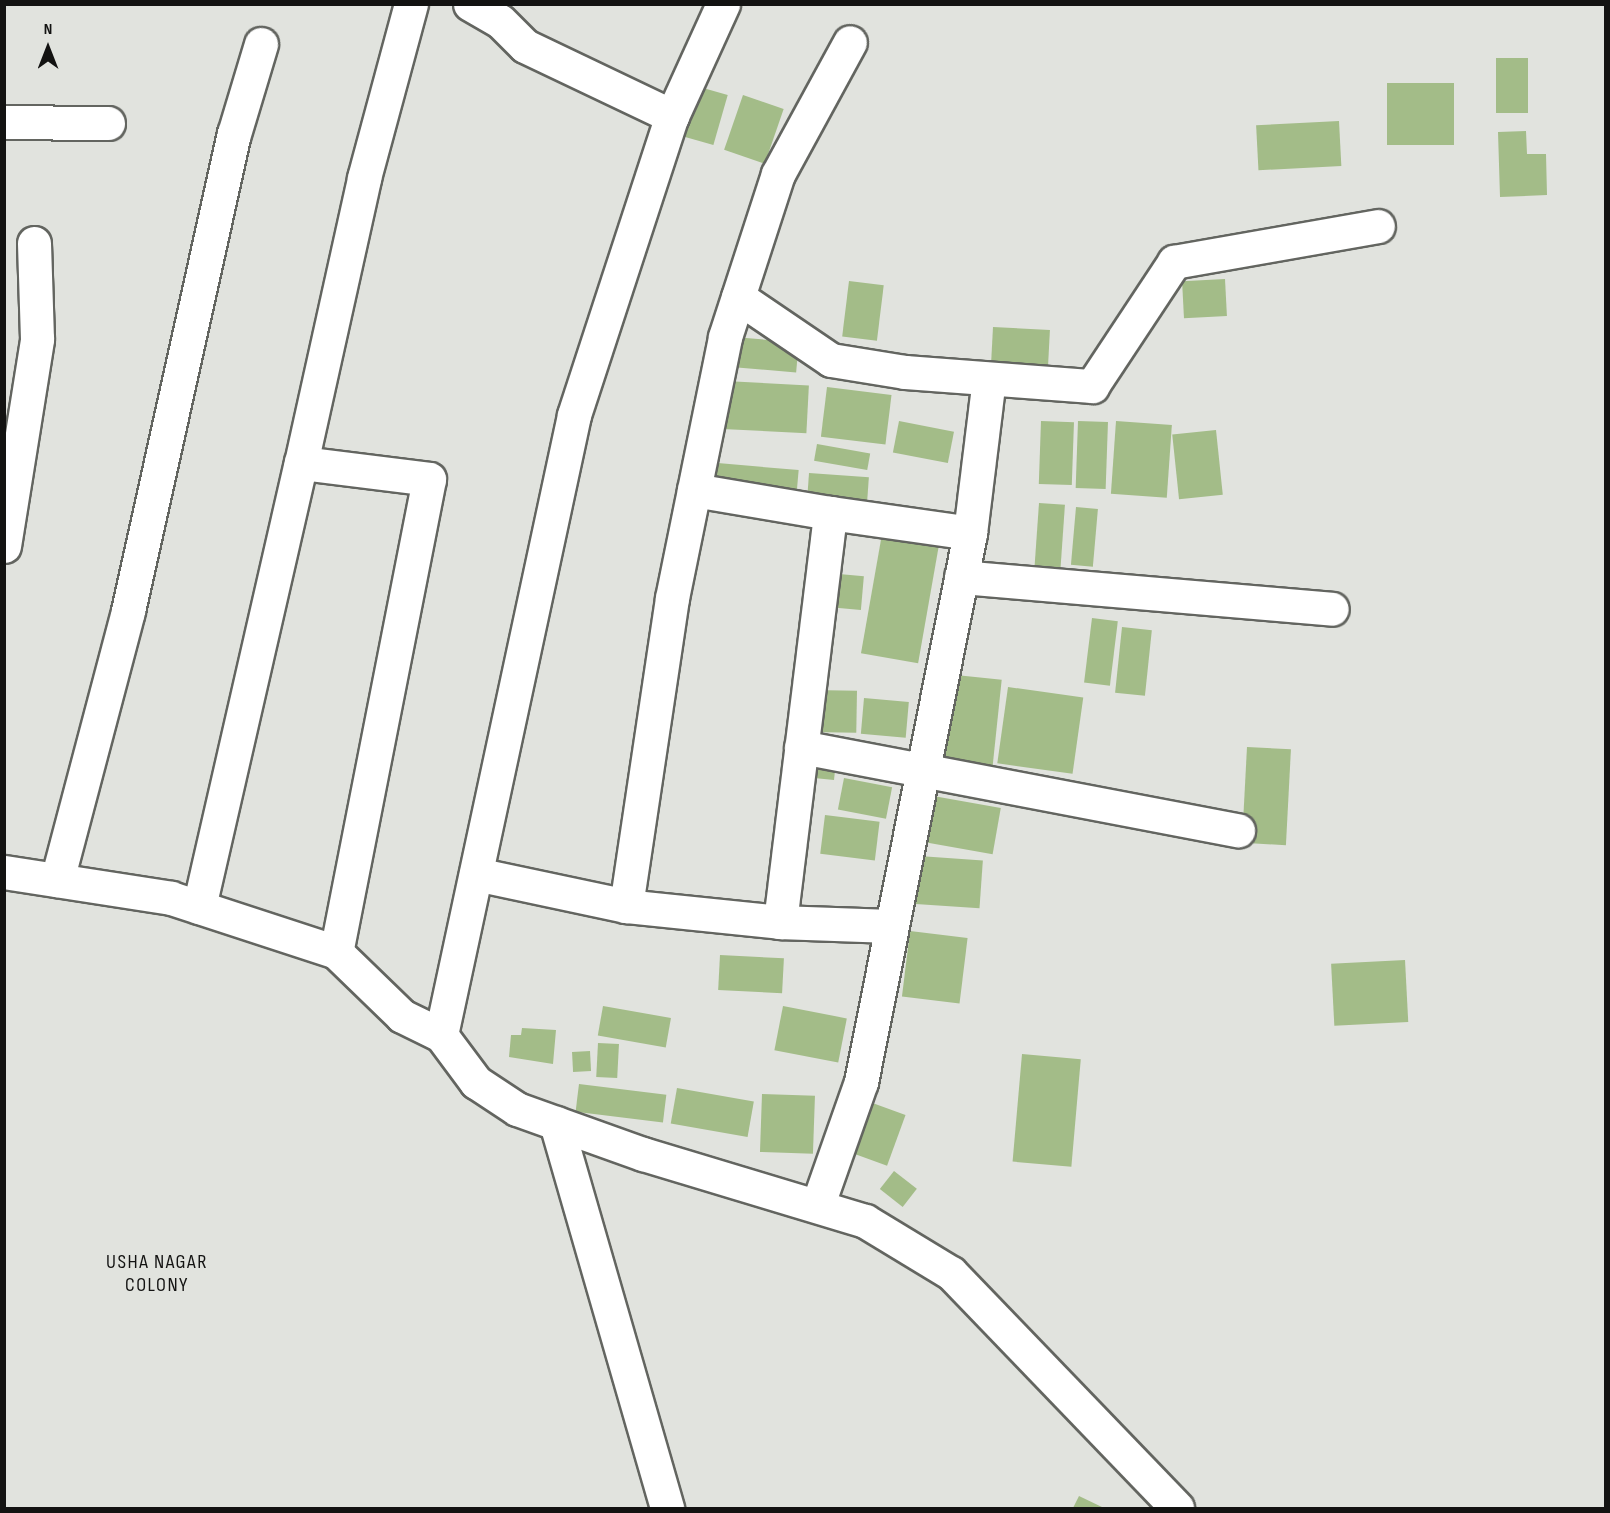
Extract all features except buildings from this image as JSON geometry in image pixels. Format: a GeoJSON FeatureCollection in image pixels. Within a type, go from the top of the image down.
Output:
{"type":"FeatureCollection","features":[{"type":"Feature","properties":{"kind":"street"},"geometry":{"type":"LineString","coordinates":[[199,907],[364,178],[411,4]]}},
{"type":"Feature","properties":{"kind":"street"},"geometry":{"type":"LineString","coordinates":[[470,4],[500,21],[525,46],[672,117]]}},
{"type":"Feature","properties":{"kind":"street"},"geometry":{"type":"LineString","coordinates":[[441,1035],[574,415],[672,117],[723,4]]}},
{"type":"Feature","properties":{"kind":"street"},"geometry":{"type":"LineString","coordinates":[[626,906],[694,490],[738,297],[778,174],[850,42]]}},
{"type":"Feature","properties":{"kind":"street"},"geometry":{"type":"LineString","coordinates":[[57,880],[128,611],[234,134],[261,44]]}},
{"type":"Feature","properties":{"kind":"street"},"geometry":{"type":"LineString","coordinates":[[4,122],[108,123]]}},
{"type":"Feature","properties":{"kind":"street"},"geometry":{"type":"LineString","coordinates":[[738,297],[831,360],[989,379],[1092,386],[1174,262],[1378,226]]}},
{"type":"Feature","properties":{"kind":"street"},"geometry":{"type":"LineString","coordinates":[[4,546],[37,339],[34,243]]}},
{"type":"Feature","properties":{"kind":"street"},"geometry":{"type":"LineString","coordinates":[[818,1204],[861,1082],[889,926],[970,533],[989,379]]}},
{"type":"Feature","properties":{"kind":"street"},"geometry":{"type":"LineString","coordinates":[[301,463],[429,479],[336,952]]}},
{"type":"Feature","properties":{"kind":"street"},"geometry":{"type":"LineString","coordinates":[[694,490],[970,533]]}},
{"type":"Feature","properties":{"kind":"street"},"geometry":{"type":"LineString","coordinates":[[780,922],[830,513]]}},
{"type":"Feature","properties":{"kind":"street"},"geometry":{"type":"LineString","coordinates":[[961,577],[1332,609]]}},
{"type":"Feature","properties":{"kind":"street"},"geometry":{"type":"LineString","coordinates":[[801,747],[921,774],[1238,830]]}},
{"type":"Feature","properties":{"kind":"street"},"geometry":{"type":"LineString","coordinates":[[4,872],[199,907],[336,952],[402,1017],[441,1035],[476,1082],[517,1109],[865,1221],[951,1273],[1178,1509]]}},
{"type":"Feature","properties":{"kind":"street"},"geometry":{"type":"LineString","coordinates":[[476,874],[626,906],[780,922],[889,926]]}},
{"type":"Feature","properties":{"kind":"street"},"geometry":{"type":"LineString","coordinates":[[556,1123],[667,1509]]}},
{"type":"Feature","properties":{"kind":"district","name":"USHA NAGAR COLONY"},"geometry":{"type":"Point","coordinates":[157,1274]}}]}
